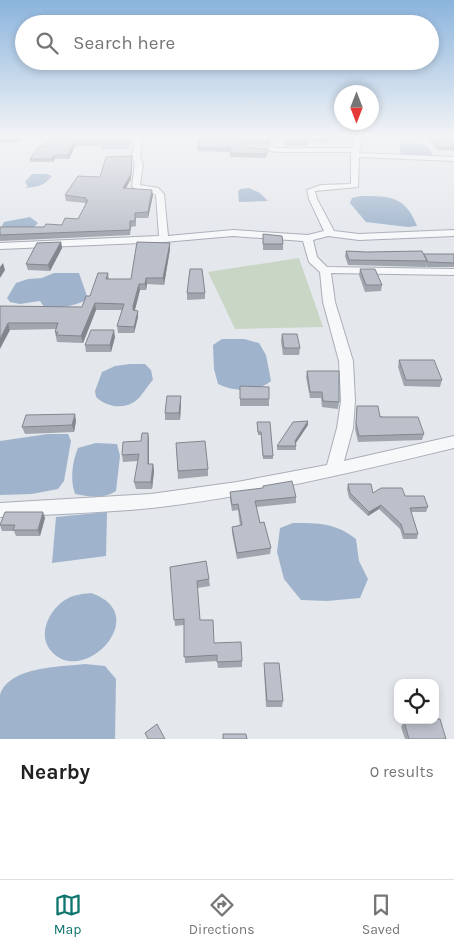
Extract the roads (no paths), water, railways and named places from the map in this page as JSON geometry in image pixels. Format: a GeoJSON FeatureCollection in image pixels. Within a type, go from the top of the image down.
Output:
{"type":"FeatureCollection","features":[{"type":"Feature","properties":{"kind":"street"},"geometry":{"type":"LineString","coordinates":[[138,170],[136,186],[140,189],[156,190],[160,194],[164,239]]}},
{"type":"Feature","properties":{"kind":"street"},"geometry":{"type":"LineString","coordinates":[[328,233],[330,230],[327,222],[312,197],[311,190],[355,185],[355,170]]}},
{"type":"Feature","properties":{"kind":"street"},"geometry":{"type":"LineString","coordinates":[[0,246],[164,239],[233,233],[308,238],[328,233],[359,237],[454,233]]}},
{"type":"Feature","properties":{"kind":"street"},"geometry":{"type":"LineString","coordinates":[[308,238],[314,263],[318,268],[325,270],[454,272]]}},
{"type":"Feature","properties":{"kind":"street"},"geometry":{"type":"LineString","coordinates":[[325,270],[329,302],[346,361],[345,428],[334,470]]}},
{"type":"Feature","properties":{"kind":"street"},"geometry":{"type":"LineString","coordinates":[[0,510],[151,501],[237,490],[454,442]]}},
{"type":"Feature","properties":{"kind":"water"},"geometry":{"type":"Polygon","coordinates":[[[32,174],[52,176],[40,185],[25,188],[28,186],[25,182],[32,174]]]}},
{"type":"Feature","properties":{"kind":"water"},"geometry":{"type":"Polygon","coordinates":[[[249,188],[260,193],[268,201],[239,202],[238,192],[240,189],[249,188]]]}},
{"type":"Feature","properties":{"kind":"water"},"geometry":{"type":"Polygon","coordinates":[[[380,196],[402,203],[417,226],[408,227],[366,222],[350,203],[352,198],[380,196]]]}},
{"type":"Feature","properties":{"kind":"water"},"geometry":{"type":"Polygon","coordinates":[[[30,217],[38,223],[32,229],[1,228],[4,222],[30,217]]]}},
{"type":"Feature","properties":{"kind":"water"},"geometry":{"type":"Polygon","coordinates":[[[54,273],[79,273],[88,299],[61,307],[44,307],[40,301],[20,304],[10,302],[7,298],[16,283],[28,279],[42,278],[54,273]]]}},
{"type":"Feature","properties":{"kind":"water"},"geometry":{"type":"Polygon","coordinates":[[[222,339],[244,339],[259,343],[266,355],[271,381],[259,388],[245,390],[231,389],[218,384],[214,369],[213,345],[222,339]]]}},
{"type":"Feature","properties":{"kind":"water"},"geometry":{"type":"Polygon","coordinates":[[[145,364],[151,370],[153,380],[137,400],[124,406],[114,406],[104,403],[96,397],[95,391],[102,372],[115,366],[145,364]]]}},
{"type":"Feature","properties":{"kind":"water"},"geometry":{"type":"Polygon","coordinates":[[[48,434],[68,434],[71,441],[64,481],[58,489],[32,494],[0,495],[0,441],[48,434]]]}},
{"type":"Feature","properties":{"kind":"water"},"geometry":{"type":"Polygon","coordinates":[[[96,443],[117,444],[120,456],[116,491],[96,497],[75,494],[72,471],[78,448],[96,443]]]}},
{"type":"Feature","properties":{"kind":"water"},"geometry":{"type":"Polygon","coordinates":[[[107,512],[106,556],[52,563],[56,517],[107,512]]]}},
{"type":"Feature","properties":{"kind":"water"},"geometry":{"type":"Polygon","coordinates":[[[293,523],[311,523],[334,527],[356,539],[359,561],[368,579],[360,598],[327,601],[301,600],[284,579],[277,552],[280,528],[293,523]]]}},
{"type":"Feature","properties":{"kind":"water"},"geometry":{"type":"Polygon","coordinates":[[[91,593],[109,603],[116,616],[115,630],[107,644],[95,654],[80,661],[65,660],[52,652],[48,646],[45,639],[46,625],[52,612],[62,602],[72,596],[91,593]]]}},
{"type":"Feature","properties":{"kind":"water"},"geometry":{"type":"Polygon","coordinates":[[[85,664],[105,666],[116,679],[115,739],[0,739],[0,695],[5,685],[25,673],[50,667],[85,664]]]}}]}
